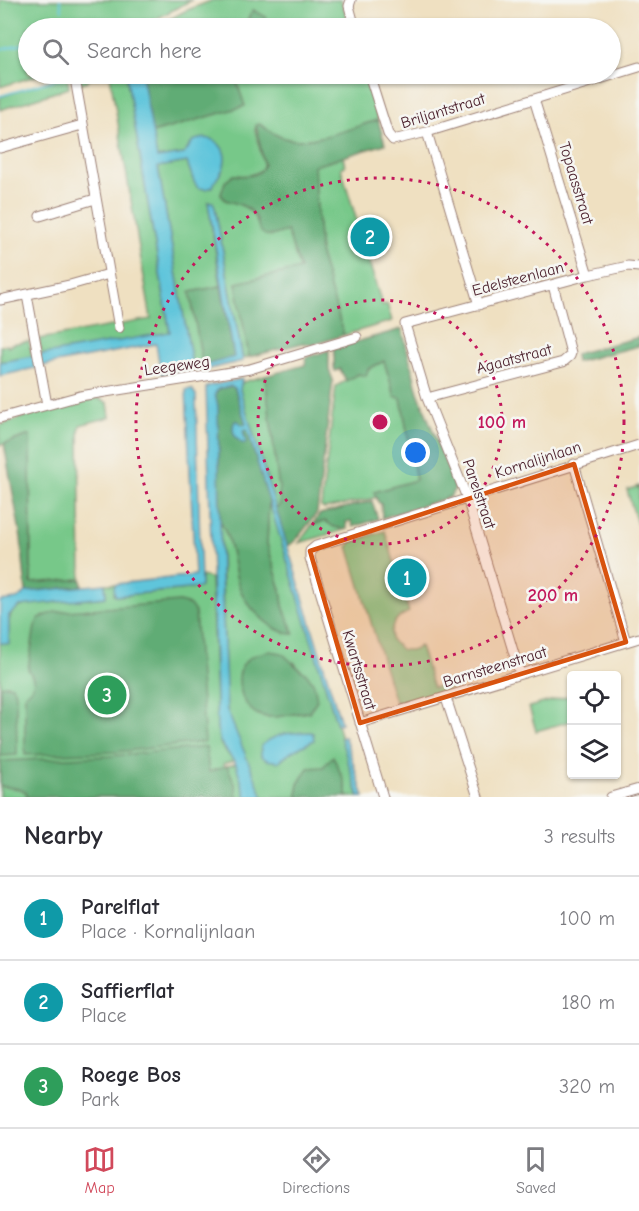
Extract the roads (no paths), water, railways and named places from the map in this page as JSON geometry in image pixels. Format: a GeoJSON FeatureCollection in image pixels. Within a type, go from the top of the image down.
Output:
{"type":"FeatureCollection","features":[{"type":"Feature","properties":{"kind":"street"},"geometry":{"type":"LineString","coordinates":[[351,1],[352,18]]}},
{"type":"Feature","properties":{"kind":"street","name":"Briljantstraat"},"geometry":{"type":"LineString","coordinates":[[621,72],[639,67]]}},
{"type":"Feature","properties":{"kind":"street"},"geometry":{"type":"LineString","coordinates":[[76,84],[119,328]]}},
{"type":"Feature","properties":{"kind":"street","name":"Briljantstraat"},"geometry":{"type":"LineString","coordinates":[[372,84],[390,138],[398,140],[583,84]]}},
{"type":"Feature","properties":{"kind":"street","name":"Topaasstraat"},"geometry":{"type":"LineString","coordinates":[[534,99],[588,275]]}},
{"type":"Feature","properties":{"kind":"street"},"geometry":{"type":"LineString","coordinates":[[0,148],[82,125]]}},
{"type":"Feature","properties":{"kind":"street"},"geometry":{"type":"LineString","coordinates":[[427,132],[479,304]]}},
{"type":"Feature","properties":{"kind":"street"},"geometry":{"type":"LineString","coordinates":[[40,216],[95,199]]}},
{"type":"Feature","properties":{"kind":"street","name":"Edelsteenlaan"},"geometry":{"type":"LineString","coordinates":[[405,324],[588,275],[632,265],[639,267]]}},
{"type":"Feature","properties":{"kind":"street"},"geometry":{"type":"LineString","coordinates":[[0,300],[27,296],[109,274]]}},
{"type":"Feature","properties":{"kind":"street","name":"Agaatstraat"},"geometry":{"type":"LineString","coordinates":[[427,398],[567,359],[570,353],[553,285]]}},
{"type":"Feature","properties":{"kind":"street"},"geometry":{"type":"LineString","coordinates":[[27,296],[46,405]]}},
{"type":"Feature","properties":{"kind":"street","name":"Parelstraat"},"geometry":{"type":"LineString","coordinates":[[405,324],[427,398],[467,498],[520,674]]}},
{"type":"Feature","properties":{"kind":"street","name":"Leegeweg"},"geometry":{"type":"LineString","coordinates":[[0,418],[114,390],[200,379],[250,369],[357,337]]}},
{"type":"Feature","properties":{"kind":"street","name":"Kornalijnlaan"},"geometry":{"type":"LineString","coordinates":[[310,551],[316,546],[639,445]]}},
{"type":"Feature","properties":{"kind":"street"},"geometry":{"type":"LineString","coordinates":[[574,464],[626,642]]}},
{"type":"Feature","properties":{"kind":"street","name":"Kwartsstraat"},"geometry":{"type":"LineString","coordinates":[[310,551],[310,558],[383,797]]}},
{"type":"Feature","properties":{"kind":"street","name":"Barnsteenstraat"},"geometry":{"type":"LineString","coordinates":[[360,723],[639,638]]}},
{"type":"Feature","properties":{"kind":"street"},"geometry":{"type":"LineString","coordinates":[[446,698],[478,797]]}},
{"type":"Feature","properties":{"kind":"street"},"geometry":{"type":"LineString","coordinates":[[611,797],[639,789]]}},
{"type":"Feature","properties":{"kind":"water"},"geometry":{"type":"Polygon","coordinates":[[[128,84],[144,84],[157,158],[184,154],[193,141],[200,139],[212,140],[224,152],[223,169],[213,187],[206,189],[198,188],[187,162],[158,167],[193,370],[161,374],[156,344],[0,376],[0,362],[170,332],[128,84]]]}},
{"type":"Feature","properties":{"kind":"water"},"geometry":{"type":"Polygon","coordinates":[[[208,202],[213,202],[215,208],[243,361],[204,370],[203,366],[234,357],[208,202]]]}},
{"type":"Feature","properties":{"kind":"water"},"geometry":{"type":"Polygon","coordinates":[[[242,379],[240,390],[341,723],[337,724],[247,429],[243,430],[246,442],[244,444],[234,434],[235,421],[246,424],[235,388],[231,386],[218,389],[215,394],[218,406],[221,573],[227,710],[263,797],[246,797],[236,764],[220,742],[217,728],[206,388],[242,379]]]}},
{"type":"Feature","properties":{"kind":"water"},"geometry":{"type":"Polygon","coordinates":[[[192,389],[196,395],[201,586],[115,596],[116,584],[195,575],[186,390],[192,389]]]}},
{"type":"Feature","properties":{"kind":"water"},"geometry":{"type":"Polygon","coordinates":[[[105,584],[106,597],[20,606],[9,615],[9,644],[0,643],[0,601],[17,599],[26,592],[105,584]]]}},
{"type":"Feature","properties":{"kind":"water"},"geometry":{"type":"Polygon","coordinates":[[[313,733],[314,740],[278,762],[261,756],[261,746],[273,738],[284,734],[313,733]]]}},
{"type":"Feature","properties":{"kind":"water"},"geometry":{"type":"Polygon","coordinates":[[[343,736],[364,797],[359,797],[341,739],[343,736]]]}},
{"type":"Feature","properties":{"kind":"waterway"},"geometry":{"type":"LineString","coordinates":[[60,0],[62,10]]}},
{"type":"Feature","properties":{"kind":"waterway"},"geometry":{"type":"LineString","coordinates":[[0,50],[18,46]]}},
{"type":"Feature","properties":{"kind":"waterway"},"geometry":{"type":"LineString","coordinates":[[0,96],[40,84]]}},
{"type":"Feature","properties":{"kind":"place","name":"Saffierflat"},"geometry":{"type":"Point","coordinates":[370,237]}},
{"type":"Feature","properties":{"kind":"place","name":"Parelflat"},"geometry":{"type":"Point","coordinates":[407,578]}},
{"type":"Feature","properties":{"kind":"place","name":"Roege Bos"},"geometry":{"type":"Point","coordinates":[107,695]}}]}
